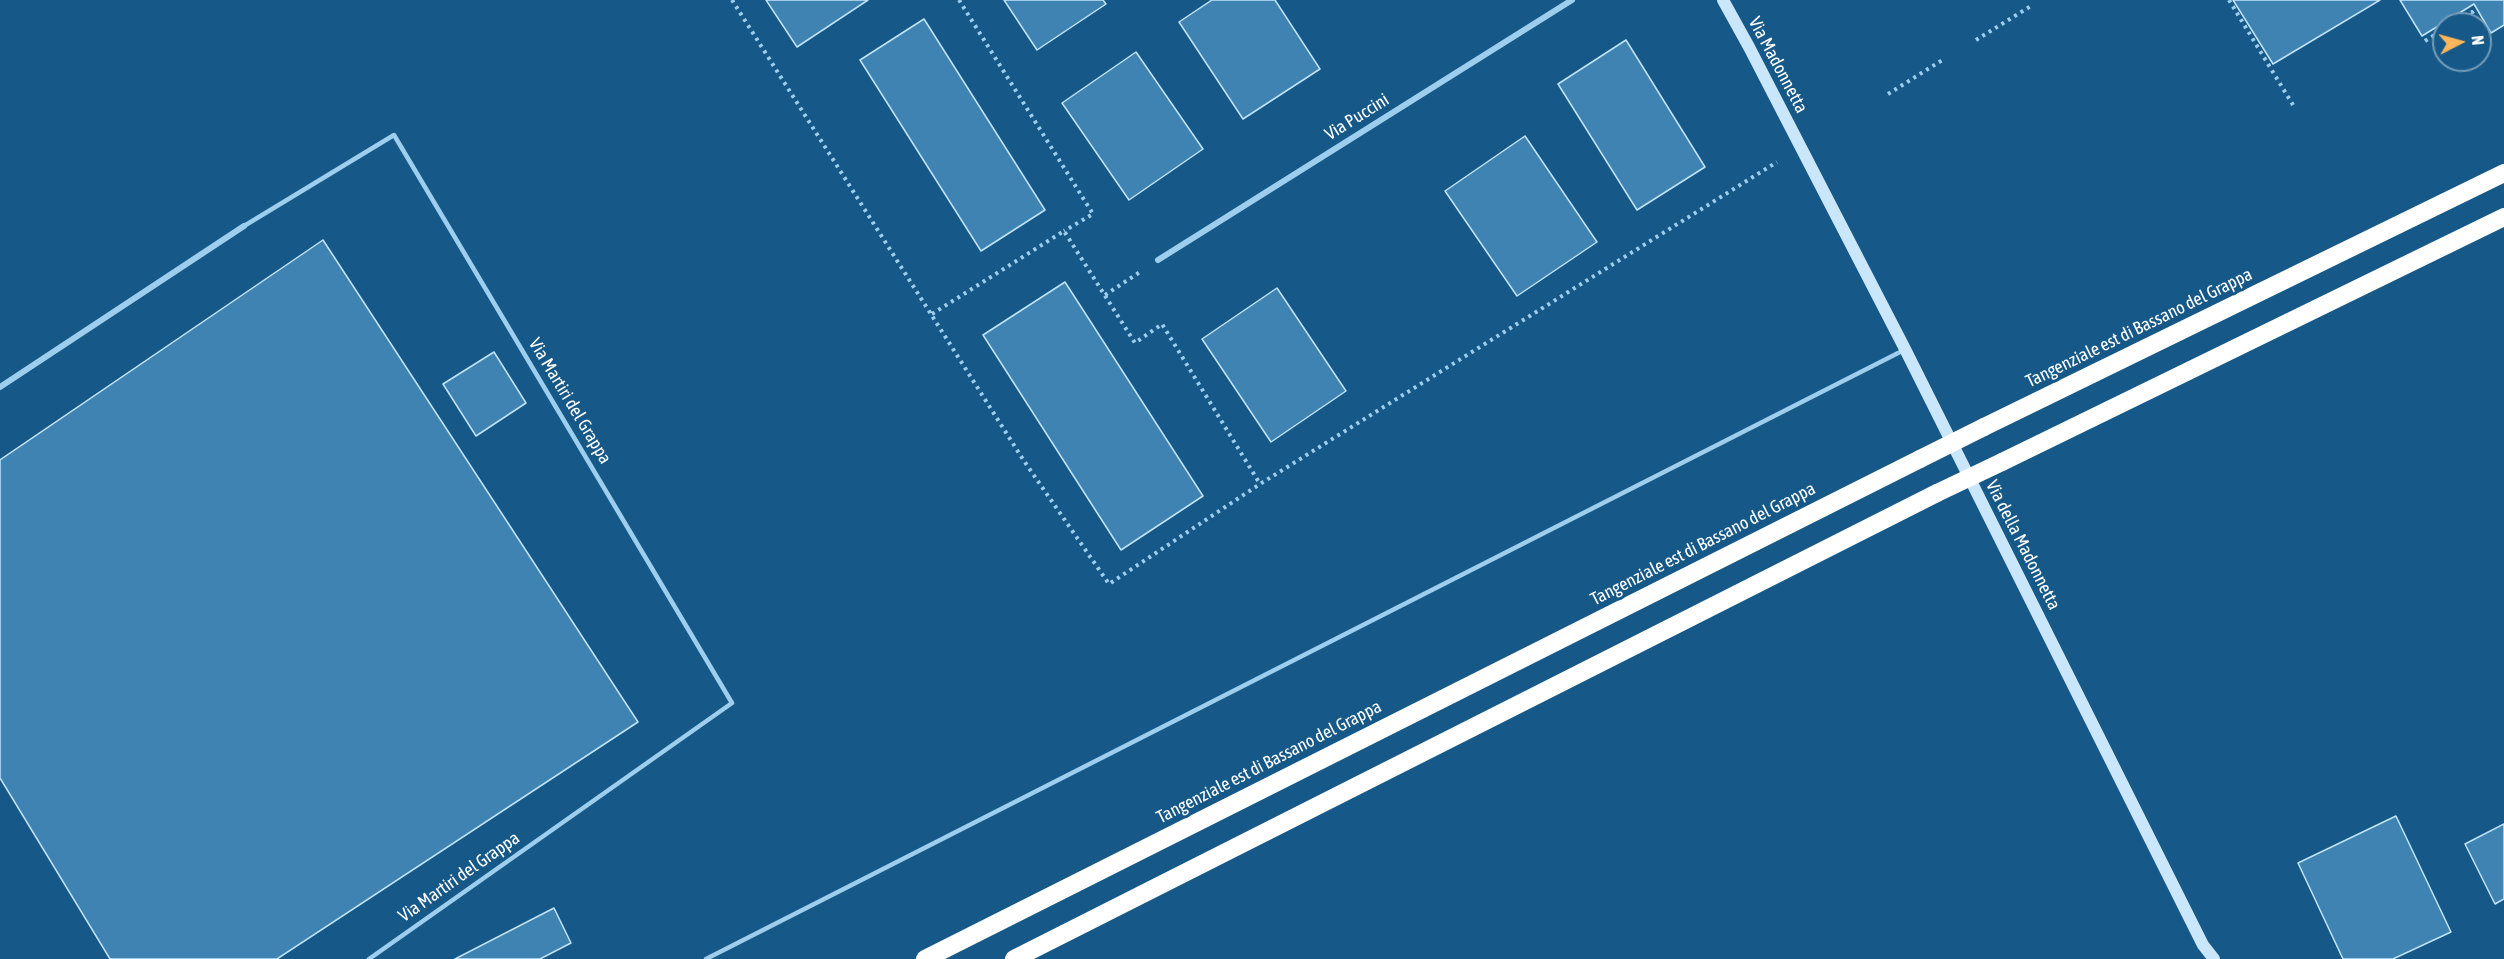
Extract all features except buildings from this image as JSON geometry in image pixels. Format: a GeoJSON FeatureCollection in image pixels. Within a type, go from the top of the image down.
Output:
{"type":"FeatureCollection","features":[{"type":"Feature","properties":{"kind":"highway","name":"Tangenziale est di Bassano del Grappa"},"geometry":{"type":"LineString","coordinates":[[925,959],[1984,427],[2504,173]]}},
{"type":"Feature","properties":{"kind":"highway"},"geometry":{"type":"LineString","coordinates":[[1014,959],[1937,493],[2504,217]]}},
{"type":"Feature","properties":{"kind":"street","name":"Via Puccini"},"geometry":{"type":"LineString","coordinates":[[1158,260],[1572,0]]}},
{"type":"Feature","properties":{"kind":"street","name":"Via Madonnetta"},"geometry":{"type":"LineString","coordinates":[[1723,0],[1800,147]]}},
{"type":"Feature","properties":{"kind":"street","name":"Via della Madonnetta"},"geometry":{"type":"LineString","coordinates":[[1800,147],[1905,349],[2203,945],[2214,959]]}},
{"type":"Feature","properties":{"kind":"street","name":"Via Martiri del Grappa"},"geometry":{"type":"LineString","coordinates":[[0,387],[244,226]]}},
{"type":"Feature","properties":{"kind":"lane","name":"Via Martiri del Grappa"},"geometry":{"type":"LineString","coordinates":[[244,226],[394,135],[732,703],[369,959]]}},
{"type":"Feature","properties":{"kind":"lane"},"geometry":{"type":"LineString","coordinates":[[706,959],[1905,349]]}},
{"type":"Feature","properties":{"kind":"path"},"geometry":{"type":"LineString","coordinates":[[732,0],[1024,461],[1109,584],[1260,484],[1800,147]]}},
{"type":"Feature","properties":{"kind":"path"},"geometry":{"type":"LineString","coordinates":[[932,314],[1093,214],[959,0]]}},
{"type":"Feature","properties":{"kind":"path"},"geometry":{"type":"LineString","coordinates":[[2229,0],[2293,105]]}},
{"type":"Feature","properties":{"kind":"path"},"geometry":{"type":"LineString","coordinates":[[1976,40],[2031,6]]}},
{"type":"Feature","properties":{"kind":"path"},"geometry":{"type":"LineString","coordinates":[[2425,41],[2432,37]]}},
{"type":"Feature","properties":{"kind":"path"},"geometry":{"type":"LineString","coordinates":[[1888,94],[1944,59]]}},
{"type":"Feature","properties":{"kind":"path"},"geometry":{"type":"LineString","coordinates":[[1064,231],[1135,343],[1162,324],[1260,484]]}},
{"type":"Feature","properties":{"kind":"path"},"geometry":{"type":"LineString","coordinates":[[1105,295],[1158,260]]}}]}
